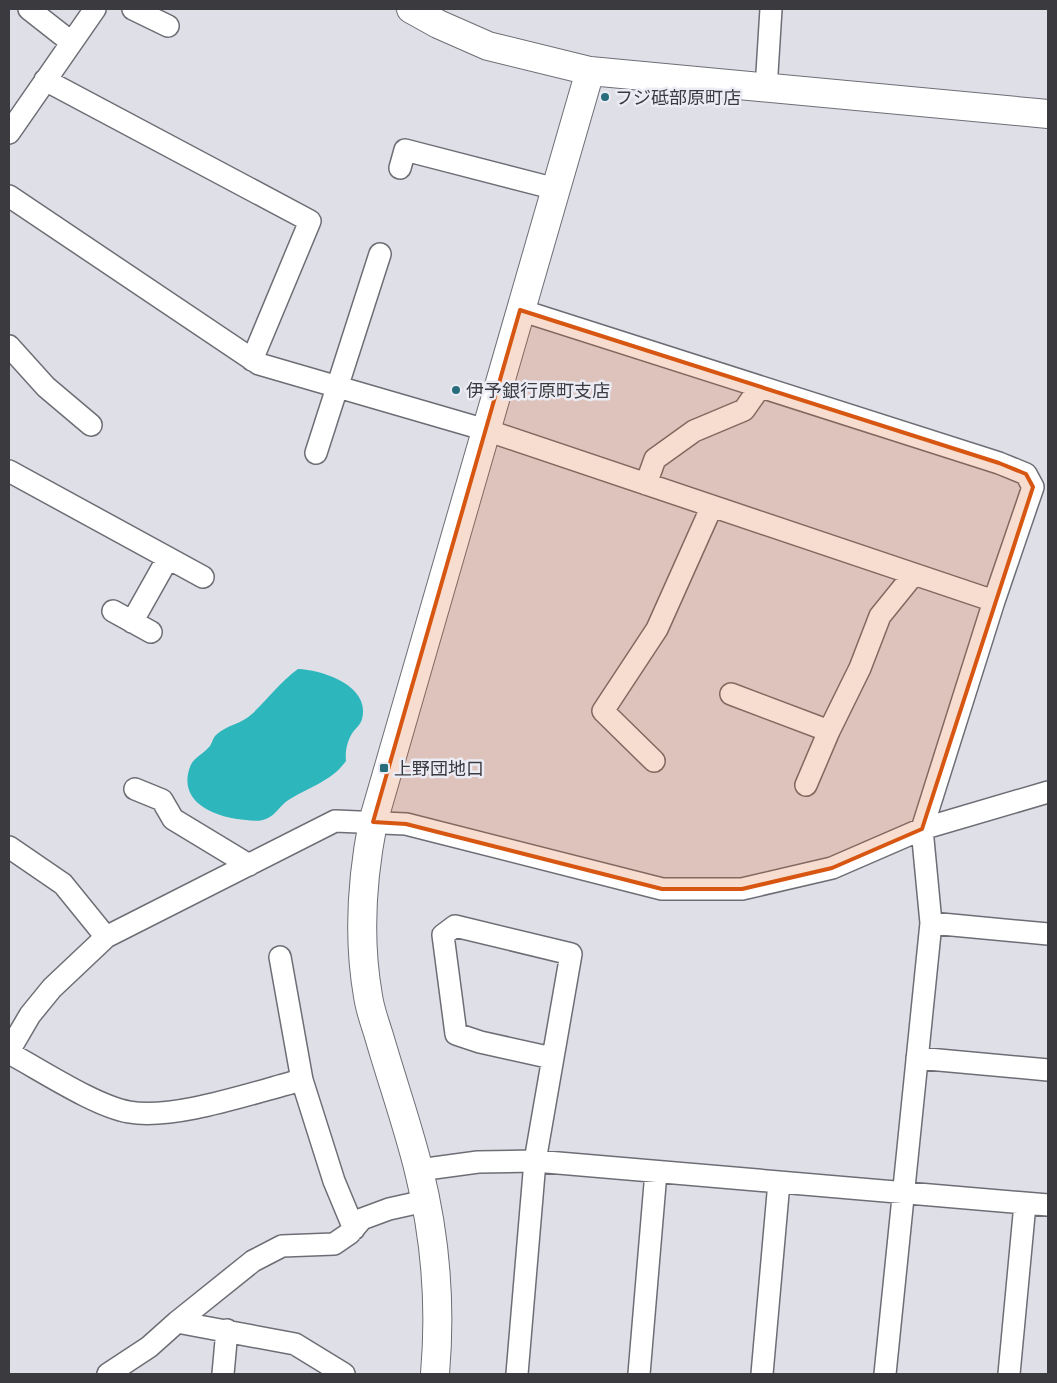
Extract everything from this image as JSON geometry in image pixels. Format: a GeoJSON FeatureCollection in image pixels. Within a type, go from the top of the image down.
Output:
{"type":"FeatureCollection","features":[{"type":"Feature","properties":{"kind":"street"},"geometry":{"type":"LineString","coordinates":[[29,9],[71,42]]}},
{"type":"Feature","properties":{"kind":"street"},"geometry":{"type":"LineString","coordinates":[[9,133],[95,9]]}},
{"type":"Feature","properties":{"kind":"street"},"geometry":{"type":"LineString","coordinates":[[133,9],[168,26]]}},
{"type":"Feature","properties":{"kind":"street"},"geometry":{"type":"LineString","coordinates":[[411,9],[438,24],[488,46],[590,71],[1048,114]]}},
{"type":"Feature","properties":{"kind":"street"},"geometry":{"type":"LineString","coordinates":[[766,88],[772,9]]}},
{"type":"Feature","properties":{"kind":"street"},"geometry":{"type":"LineString","coordinates":[[435,1374],[439,1320],[438,1277],[419,1170],[368,997],[364,896],[365,864],[373,822],[590,71]]}},
{"type":"Feature","properties":{"kind":"street"},"geometry":{"type":"LineString","coordinates":[[45,80],[310,221],[252,360]]}},
{"type":"Feature","properties":{"kind":"street"},"geometry":{"type":"LineString","coordinates":[[400,168],[404,150],[556,189]]}},
{"type":"Feature","properties":{"kind":"street"},"geometry":{"type":"LineString","coordinates":[[9,196],[259,364],[486,430],[994,601]]}},
{"type":"Feature","properties":{"kind":"street"},"geometry":{"type":"LineString","coordinates":[[316,452],[380,254]]}},
{"type":"Feature","properties":{"kind":"street"},"geometry":{"type":"LineString","coordinates":[[520,310],[999,463],[1026,474],[1033,487],[994,601],[922,829],[931,923],[885,1374]]}},
{"type":"Feature","properties":{"kind":"street"},"geometry":{"type":"LineString","coordinates":[[9,346],[46,387],[91,425]]}},
{"type":"Feature","properties":{"kind":"street"},"geometry":{"type":"LineString","coordinates":[[646,484],[655,459],[694,431],[744,410],[760,387]]}},
{"type":"Feature","properties":{"kind":"street"},"geometry":{"type":"LineString","coordinates":[[9,470],[203,577]]}},
{"type":"Feature","properties":{"kind":"street"},"geometry":{"type":"LineString","coordinates":[[654,761],[603,711],[657,630],[712,506]]}},
{"type":"Feature","properties":{"kind":"street"},"geometry":{"type":"LineString","coordinates":[[114,611],[141,627],[168,558]]}},
{"type":"Feature","properties":{"kind":"street"},"geometry":{"type":"LineString","coordinates":[[806,785],[860,668],[880,616],[914,574]]}},
{"type":"Feature","properties":{"kind":"street"},"geometry":{"type":"LineString","coordinates":[[731,694],[829,732]]}},
{"type":"Feature","properties":{"kind":"street"},"geometry":{"type":"LineString","coordinates":[[135,789],[162,800],[173,819],[249,865]]}},
{"type":"Feature","properties":{"kind":"street"},"geometry":{"type":"LineString","coordinates":[[302,1080],[162,1114],[128,1112],[99,1102],[9,1052],[30,1015],[52,988],[106,937],[335,821],[406,824],[662,889],[742,889],[832,868],[922,829],[1048,792]]}},
{"type":"Feature","properties":{"kind":"street"},"geometry":{"type":"LineString","coordinates":[[11,847],[63,884],[106,937]]}},
{"type":"Feature","properties":{"kind":"street"},"geometry":{"type":"LineString","coordinates":[[931,923],[1048,934]]}},
{"type":"Feature","properties":{"kind":"street"},"geometry":{"type":"LineString","coordinates":[[517,1374],[535,1161],[571,954],[455,926],[443,935],[456,1034],[480,1042],[552,1058]]}},
{"type":"Feature","properties":{"kind":"street"},"geometry":{"type":"LineString","coordinates":[[280,957],[302,1080],[334,1181],[354,1228]]}},
{"type":"Feature","properties":{"kind":"street"},"geometry":{"type":"LineString","coordinates":[[917,1058],[1048,1070]]}},
{"type":"Feature","properties":{"kind":"street"},"geometry":{"type":"LineString","coordinates":[[419,1170],[478,1162],[535,1161],[1048,1205]]}},
{"type":"Feature","properties":{"kind":"street"},"geometry":{"type":"LineString","coordinates":[[638,1374],[656,1172]]}},
{"type":"Feature","properties":{"kind":"street"},"geometry":{"type":"LineString","coordinates":[[762,1374],[779,1182]]}},
{"type":"Feature","properties":{"kind":"street"},"geometry":{"type":"LineString","coordinates":[[108,1374],[149,1347],[253,1261],[282,1246],[334,1244],[362,1219],[389,1209],[425,1201]]}},
{"type":"Feature","properties":{"kind":"street"},"geometry":{"type":"LineString","coordinates":[[1009,1374],[1025,1204]]}},
{"type":"Feature","properties":{"kind":"street"},"geometry":{"type":"LineString","coordinates":[[177,1322],[295,1344],[344,1374]]}},
{"type":"Feature","properties":{"kind":"street"},"geometry":{"type":"LineString","coordinates":[[223,1374],[227,1330]]}},
{"type":"Feature","properties":{"kind":"highlighted area"},"geometry":{"type":"Polygon","coordinates":[[[520,310],[999,463],[1026,474],[1033,487],[922,829],[832,868],[742,889],[662,889],[406,824],[373,822],[520,310]]]}},
{"type":"Feature","properties":{"kind":"water"},"geometry":{"type":"Polygon","coordinates":[[[298,669],[320,673],[343,682],[359,697],[363,707],[362,719],[349,739],[346,761],[333,774],[319,784],[287,801],[271,817],[264,820],[253,821],[227,817],[199,804],[192,797],[188,788],[187,779],[193,762],[209,747],[216,735],[248,717],[285,679],[298,669]]]}},
{"type":"Feature","properties":{"kind":"place","name":"フジ砥部原町店"},"geometry":{"type":"Point","coordinates":[605,97]}},
{"type":"Feature","properties":{"kind":"place","name":"伊予銀行原町支店"},"geometry":{"type":"Point","coordinates":[456,390]}},
{"type":"Feature","properties":{"kind":"place","name":"上野団地口"},"geometry":{"type":"Point","coordinates":[384,768]}}]}
